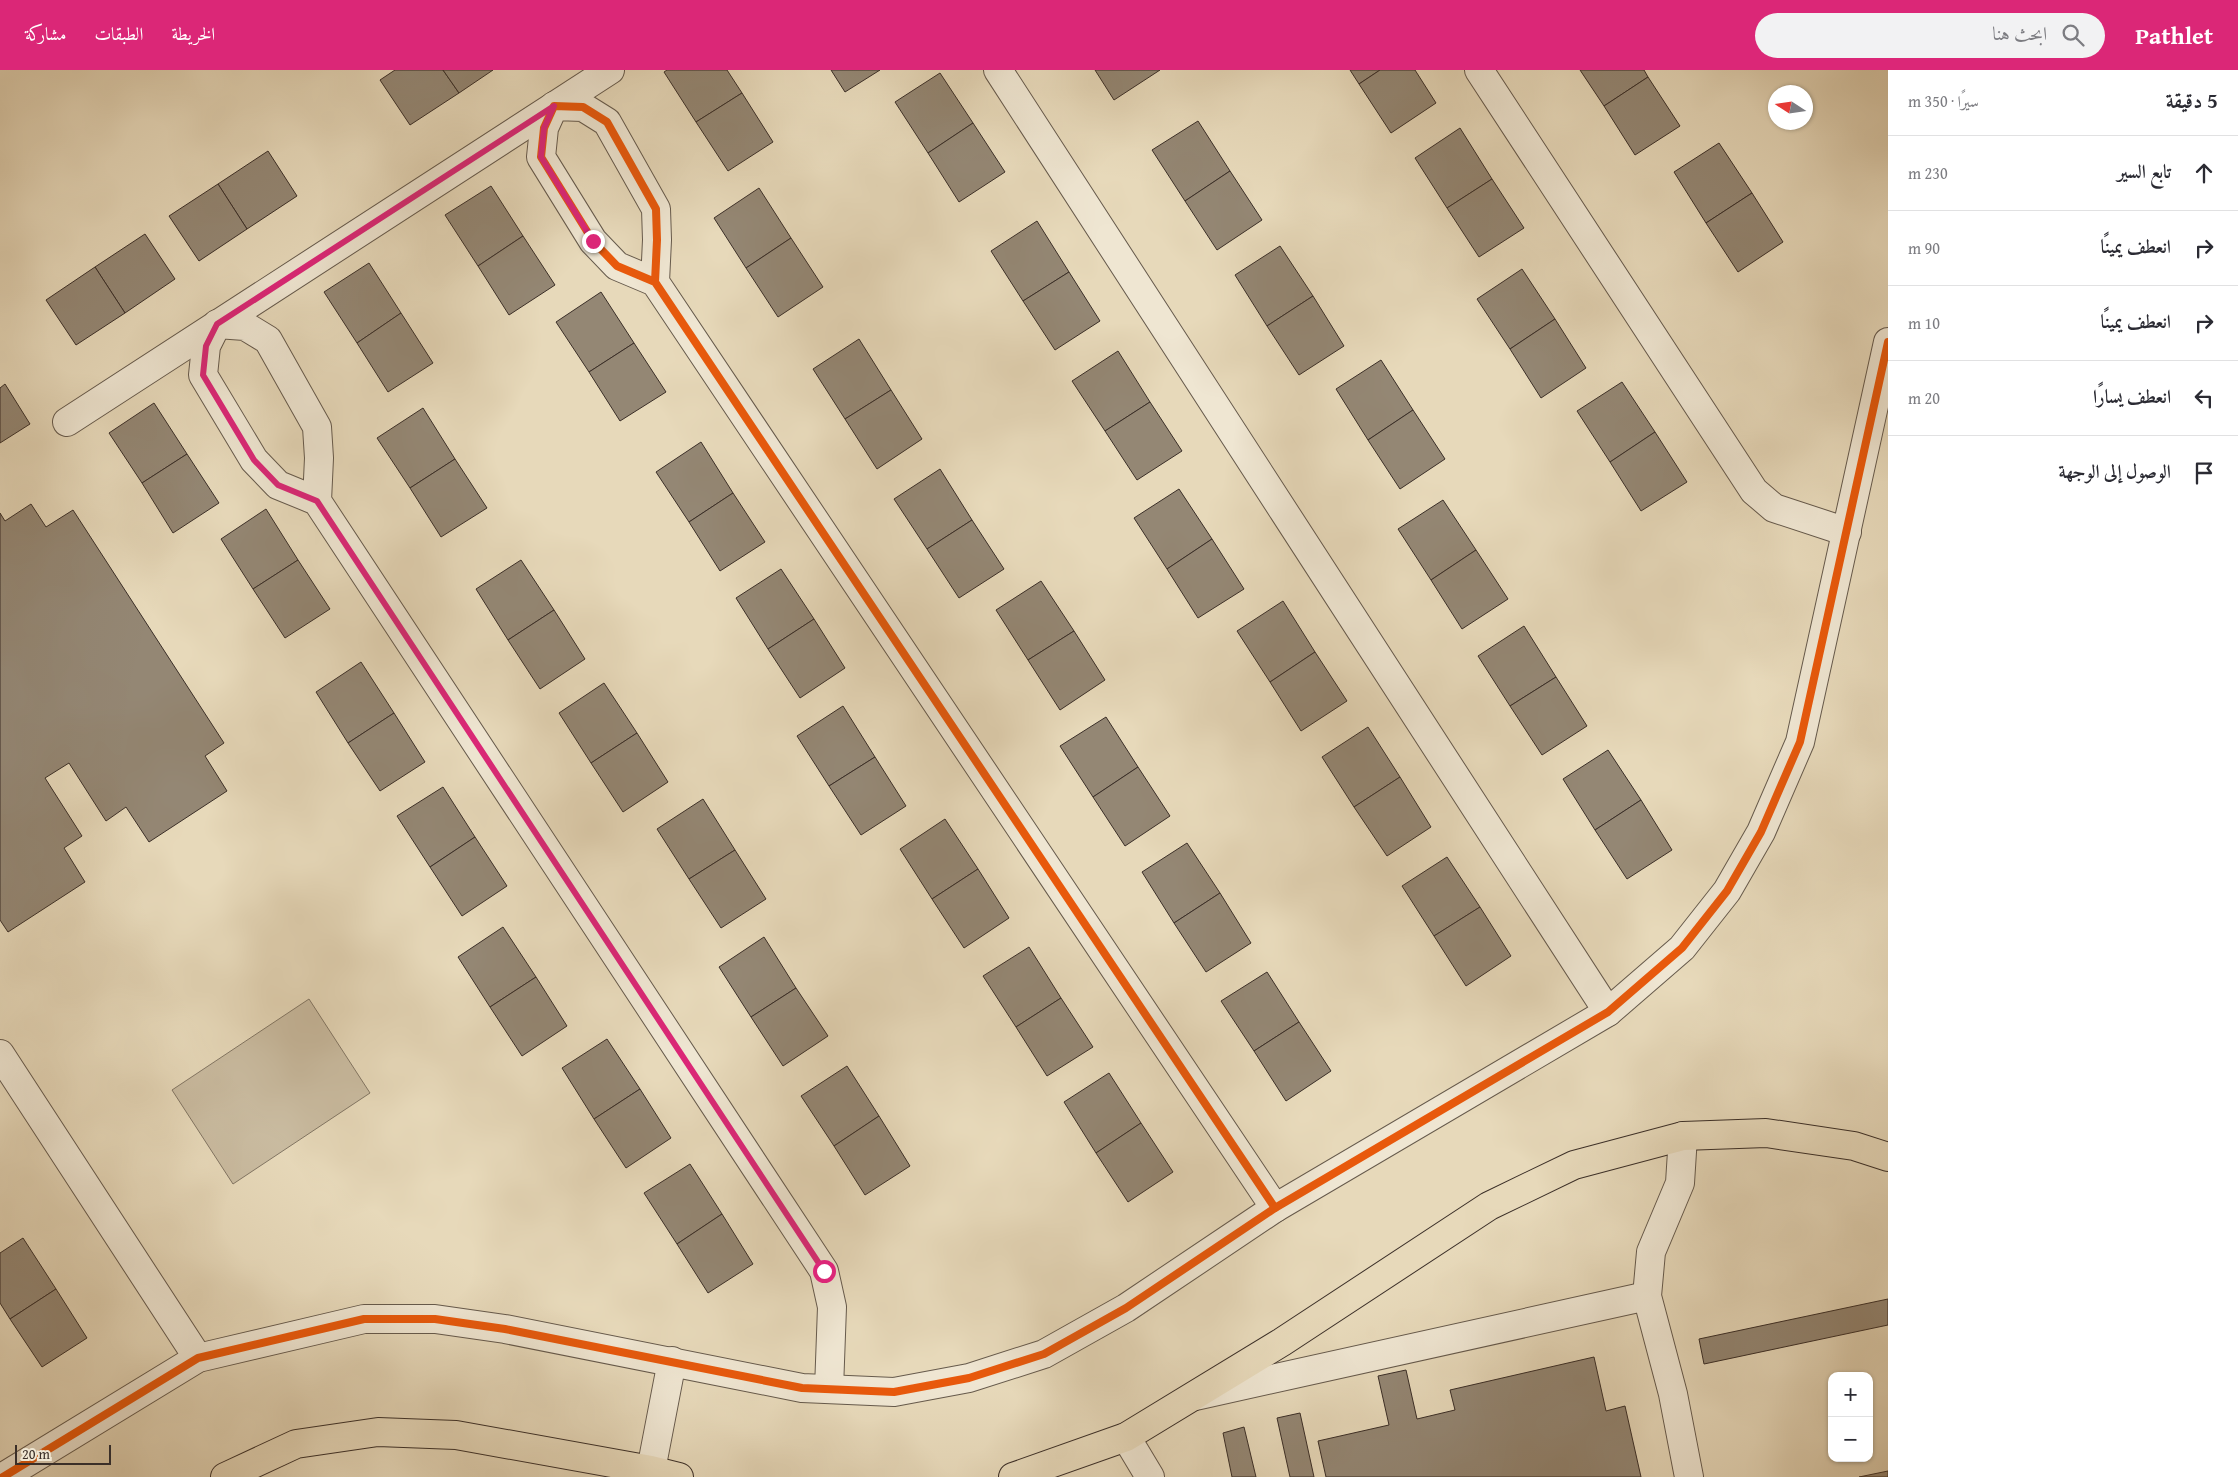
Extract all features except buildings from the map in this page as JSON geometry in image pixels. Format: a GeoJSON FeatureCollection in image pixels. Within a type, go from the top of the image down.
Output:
{"type":"FeatureCollection","features":[{"type":"Feature","properties":{"kind":"main road"},"geometry":{"type":"LineString","coordinates":[[1013,1477],[1126,1437],[1194,1397],[1290,1336],[1489,1206],[1574,1165],[1683,1136],[1766,1133],[1854,1146],[1888,1156]]}},
{"type":"Feature","properties":{"kind":"main road"},"geometry":{"type":"LineString","coordinates":[[225,1477],[296,1444],[378,1432],[456,1435],[652,1470],[679,1477]]}},
{"type":"Feature","properties":{"kind":"street"},"geometry":{"type":"LineString","coordinates":[[67,422],[610,70]]}},
{"type":"Feature","properties":{"kind":"street"},"geometry":{"type":"LineString","coordinates":[[998,70],[1608,1012]]}},
{"type":"Feature","properties":{"kind":"street"},"geometry":{"type":"LineString","coordinates":[[1478,70],[1754,491],[1774,508],[1847,532]]}},
{"type":"Feature","properties":{"kind":"street"},"geometry":{"type":"LineString","coordinates":[[554,106],[584,107],[606,122],[656,209],[655,282]]}},
{"type":"Feature","properties":{"kind":"street"},"geometry":{"type":"LineString","coordinates":[[554,106],[544,128],[541,157],[593,241],[617,266],[655,282],[1275,1208]]}},
{"type":"Feature","properties":{"kind":"street"},"geometry":{"type":"LineString","coordinates":[[217,324],[245,326],[268,340],[317,427],[319,458],[317,501]]}},
{"type":"Feature","properties":{"kind":"street"},"geometry":{"type":"LineString","coordinates":[[217,324],[206,346],[203,375],[254,460],[278,485],[317,501],[824,1271],[832,1306],[829,1389]]}},
{"type":"Feature","properties":{"kind":"street"},"geometry":{"type":"LineString","coordinates":[[3,1474],[198,1358],[364,1319],[435,1319],[505,1329],[802,1388],[894,1392],[969,1378],[1044,1354],[1126,1308],[1275,1208],[1608,1012],[1682,948],[1728,891],[1761,832],[1800,742],[1888,342]]}},
{"type":"Feature","properties":{"kind":"street"},"geometry":{"type":"LineString","coordinates":[[0,1054],[198,1358]]}},
{"type":"Feature","properties":{"kind":"street"},"geometry":{"type":"LineString","coordinates":[[1683,1136],[1680,1184],[1651,1252],[1647,1296],[1673,1394],[1689,1477]]}},
{"type":"Feature","properties":{"kind":"street"},"geometry":{"type":"LineString","coordinates":[[1194,1397],[1647,1296]]}},
{"type":"Feature","properties":{"kind":"street"},"geometry":{"type":"LineString","coordinates":[[652,1470],[672,1361]]}},
{"type":"Feature","properties":{"kind":"street"},"geometry":{"type":"LineString","coordinates":[[1126,1437],[1150,1477]]}},
{"type":"Feature","properties":{"kind":"shaded area"},"geometry":{"type":"Polygon","coordinates":[[[309,999],[370,1093],[233,1184],[172,1090],[309,999]]]}},
{"type":"Feature","properties":{"kind":"cycle path"},"geometry":{"type":"LineString","coordinates":[[655,282],[656,209],[607,122],[583,107],[554,106],[544,128],[541,157],[593,241],[617,266],[655,282],[1275,1208]]}},
{"type":"Feature","properties":{"kind":"cycle path"},"geometry":{"type":"LineString","coordinates":[[3,1477],[198,1358],[364,1319],[435,1319],[505,1329],[802,1388],[894,1392],[969,1378],[1044,1354],[1126,1308],[1275,1208],[1608,1012],[1682,948],[1727,891],[1761,832],[1800,742],[1888,342]]}},
{"type":"Feature","properties":{"kind":"route"},"geometry":{"type":"LineString","coordinates":[[593,241],[541,157],[544,128],[554,106],[217,324],[206,346],[203,375],[254,460],[278,485],[317,501],[824,1271]]}}]}
